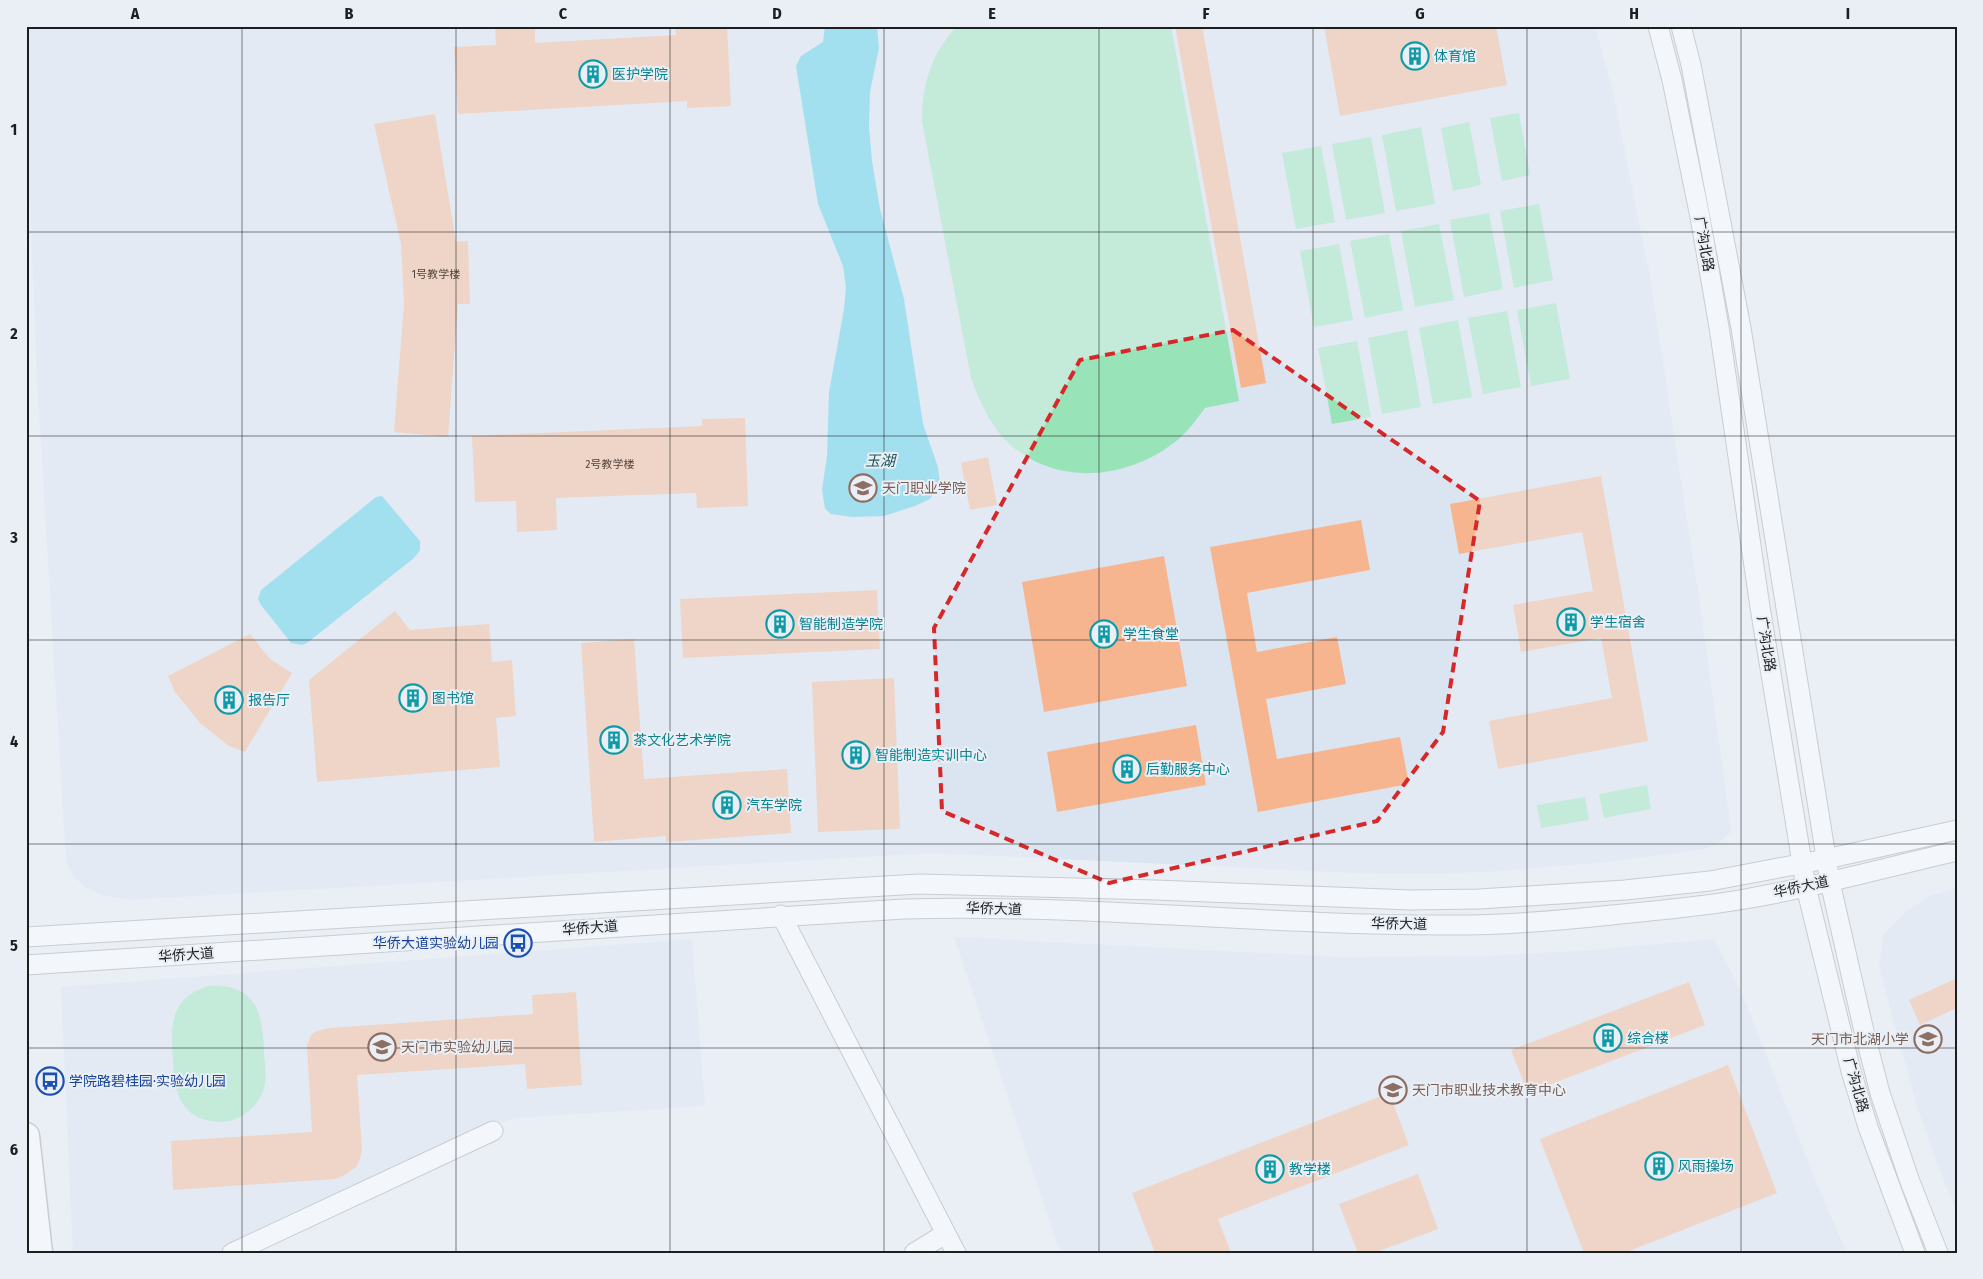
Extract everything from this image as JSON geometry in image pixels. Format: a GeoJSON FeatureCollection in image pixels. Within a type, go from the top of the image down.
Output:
{"type":"FeatureCollection","features":[{"type":"Feature","properties":{"kind":"main road"},"geometry":{"type":"LineString","coordinates":[[26,1136],[39,1253]]}},
{"type":"Feature","properties":{"kind":"street","name":"广沟北路"},"geometry":{"type":"LineString","coordinates":[[1658,26],[1672,80],[1703,235],[1806,887],[1837,1016],[1868,1127],[1915,1253]]}},
{"type":"Feature","properties":{"kind":"street","name":"广沟北路"},"geometry":{"type":"LineString","coordinates":[[1680,26],[1691,64],[1741,328],[1830,882],[1880,1093],[1909,1179],[1938,1253]]}},
{"type":"Feature","properties":{"kind":"street","name":"华侨大道"},"geometry":{"type":"LineString","coordinates":[[26,937],[919,884],[1155,890],[1411,900],[1479,899],[1634,889],[1710,880],[1802,864],[1957,830]]}},
{"type":"Feature","properties":{"kind":"street","name":"华侨大道"},"geometry":{"type":"LineString","coordinates":[[26,966],[781,915],[950,907],[1442,925],[1565,920],[1739,900],[1830,882],[1957,851]]}},
{"type":"Feature","properties":{"kind":"street"},"geometry":{"type":"LineString","coordinates":[[781,915],[956,1253]]}},
{"type":"Feature","properties":{"kind":"street"},"geometry":{"type":"LineString","coordinates":[[232,1253],[492,1131]]}},
{"type":"Feature","properties":{"kind":"street"},"geometry":{"type":"LineString","coordinates":[[914,1253],[946,1234]]}},
{"type":"Feature","properties":{"kind":"highlighted area"},"geometry":{"type":"Polygon","coordinates":[[[1233,330],[1480,501],[1443,732],[1377,821],[1109,883],[942,811],[934,628],[1080,360],[1233,330]]]}},
{"type":"Feature","properties":{"kind":"shaded area","name":"天门职业学院"},"geometry":{"type":"Polygon","coordinates":[[[26,26],[1595,26],[1614,96],[1649,271],[1699,598],[1731,828],[1730,833],[1716,845],[1704,849],[1609,862],[1487,872],[1425,874],[1355,873],[931,853],[129,900],[99,894],[84,886],[73,876],[66,861],[37,378],[27,135],[26,26]]]}},
{"type":"Feature","properties":{"kind":"shaded area","name":"天门市北湖小学"},"geometry":{"type":"Polygon","coordinates":[[[1957,888],[1957,1212],[1918,1110],[1879,967],[1883,935],[1906,912],[1929,896],[1957,888]]]}},
{"type":"Feature","properties":{"kind":"shaded area","name":"天门市职业技术教育中心"},"geometry":{"type":"Polygon","coordinates":[[[954,937],[1341,957],[1489,956],[1591,950],[1714,939],[1744,998],[1816,1182],[1847,1253],[1062,1253],[954,937]]]}},
{"type":"Feature","properties":{"kind":"shaded area","name":"天门市实验幼儿园"},"geometry":{"type":"Polygon","coordinates":[[[692,939],[705,1106],[513,1118],[221,1253],[73,1253],[61,987],[692,939]]]}},
{"type":"Feature","properties":{"kind":"green space"},"geometry":{"type":"Polygon","coordinates":[[[957,26],[1171,26],[1239,401],[1205,408],[1175,442],[1157,454],[1138,463],[1098,473],[1077,473],[1056,469],[1037,462],[1018,451],[995,428],[975,388],[971,378],[922,121],[926,82],[934,59],[957,26]]]}},
{"type":"Feature","properties":{"kind":"green space"},"geometry":{"type":"Polygon","coordinates":[[[1519,113],[1530,175],[1502,181],[1490,118],[1519,113]]]}},
{"type":"Feature","properties":{"kind":"green space"},"geometry":{"type":"Polygon","coordinates":[[[1469,122],[1481,185],[1453,191],[1441,128],[1469,122]]]}},
{"type":"Feature","properties":{"kind":"green space"},"geometry":{"type":"Polygon","coordinates":[[[1421,127],[1435,204],[1396,211],[1382,135],[1421,127]]]}},
{"type":"Feature","properties":{"kind":"green space"},"geometry":{"type":"Polygon","coordinates":[[[1371,137],[1385,213],[1346,220],[1332,144],[1371,137]]]}},
{"type":"Feature","properties":{"kind":"green space"},"geometry":{"type":"Polygon","coordinates":[[[1321,146],[1335,222],[1296,229],[1282,153],[1321,146]]]}},
{"type":"Feature","properties":{"kind":"green space"},"geometry":{"type":"Polygon","coordinates":[[[1539,204],[1553,280],[1514,288],[1500,211],[1539,204]]]}},
{"type":"Feature","properties":{"kind":"green space"},"geometry":{"type":"Polygon","coordinates":[[[1489,213],[1503,289],[1464,297],[1450,220],[1489,213]]]}},
{"type":"Feature","properties":{"kind":"green space"},"geometry":{"type":"Polygon","coordinates":[[[1439,224],[1454,300],[1415,307],[1401,231],[1439,224]]]}},
{"type":"Feature","properties":{"kind":"green space"},"geometry":{"type":"Polygon","coordinates":[[[1389,234],[1403,310],[1365,318],[1350,241],[1389,234]]]}},
{"type":"Feature","properties":{"kind":"green space"},"geometry":{"type":"Polygon","coordinates":[[[1339,244],[1353,320],[1314,327],[1300,251],[1339,244]]]}},
{"type":"Feature","properties":{"kind":"green space"},"geometry":{"type":"Polygon","coordinates":[[[1556,303],[1570,379],[1531,386],[1517,310],[1556,303]]]}},
{"type":"Feature","properties":{"kind":"green space"},"geometry":{"type":"Polygon","coordinates":[[[1507,311],[1521,387],[1483,394],[1468,318],[1507,311]]]}},
{"type":"Feature","properties":{"kind":"green space"},"geometry":{"type":"Polygon","coordinates":[[[1458,320],[1472,397],[1433,404],[1419,328],[1458,320]]]}},
{"type":"Feature","properties":{"kind":"green space"},"geometry":{"type":"Polygon","coordinates":[[[1407,330],[1421,407],[1382,414],[1368,338],[1407,330]]]}},
{"type":"Feature","properties":{"kind":"green space"},"geometry":{"type":"Polygon","coordinates":[[[1357,341],[1371,417],[1332,424],[1318,348],[1357,341]]]}},
{"type":"Feature","properties":{"kind":"green space"},"geometry":{"type":"Polygon","coordinates":[[[1647,785],[1651,809],[1604,818],[1599,794],[1647,785]]]}},
{"type":"Feature","properties":{"kind":"green space"},"geometry":{"type":"Polygon","coordinates":[[[1585,797],[1589,820],[1541,828],[1537,805],[1585,797]]]}},
{"type":"Feature","properties":{"kind":"green space"},"geometry":{"type":"Polygon","coordinates":[[[208,986],[224,986],[237,990],[247,996],[254,1004],[262,1026],[266,1070],[261,1096],[251,1109],[236,1119],[220,1122],[197,1117],[183,1105],[175,1081],[172,1048],[173,1025],[179,1006],[195,991],[208,986]]]}},
{"type":"Feature","properties":{"kind":"water","name":"玉湖"},"geometry":{"type":"Polygon","coordinates":[[[825,26],[877,26],[879,48],[870,92],[869,127],[872,161],[880,209],[904,299],[923,424],[938,467],[940,484],[930,499],[884,516],[852,517],[831,514],[825,509],[822,490],[827,455],[829,392],[846,288],[843,266],[818,204],[796,66],[801,56],[823,42],[825,26]]]}},
{"type":"Feature","properties":{"kind":"water"},"geometry":{"type":"Polygon","coordinates":[[[382,496],[420,541],[420,550],[414,558],[307,643],[302,645],[291,643],[261,605],[258,599],[261,590],[376,497],[382,496]]]}},
{"type":"Feature","properties":{"kind":"building","name":"医护学院"},"geometry":{"type":"Polygon","coordinates":[[[495,26],[535,26],[535,43],[676,35],[675,26],[727,26],[731,106],[687,108],[687,101],[458,114],[454,47],[496,45],[495,26]]]}},
{"type":"Feature","properties":{"kind":"building"},"geometry":{"type":"Polygon","coordinates":[[[1175,26],[1202,26],[1266,383],[1241,388],[1175,26]]]}},
{"type":"Feature","properties":{"kind":"building","name":"体育馆"},"geometry":{"type":"Polygon","coordinates":[[[1324,26],[1496,26],[1507,85],[1340,116],[1324,26]]]}},
{"type":"Feature","properties":{"kind":"building"},"geometry":{"type":"Polygon","coordinates":[[[435,114],[456,242],[468,241],[470,304],[458,304],[448,437],[394,432],[404,303],[401,244],[374,124],[435,114]]]}},
{"type":"Feature","properties":{"kind":"building"},"geometry":{"type":"Polygon","coordinates":[[[745,418],[748,506],[697,508],[696,493],[556,498],[557,530],[517,532],[516,501],[475,502],[472,436],[702,426],[702,419],[745,418]]]}},
{"type":"Feature","properties":{"kind":"building"},"geometry":{"type":"Polygon","coordinates":[[[988,457],[997,505],[970,510],[961,463],[988,457]]]}},
{"type":"Feature","properties":{"kind":"building","name":"学生宿舍"},"geometry":{"type":"Polygon","coordinates":[[[1601,476],[1648,741],[1498,769],[1489,721],[1612,698],[1601,638],[1521,652],[1513,605],[1593,591],[1582,532],[1459,554],[1450,504],[1601,476]]]}},
{"type":"Feature","properties":{"kind":"building"},"geometry":{"type":"Polygon","coordinates":[[[1361,520],[1370,570],[1247,593],[1257,652],[1337,637],[1346,684],[1266,699],[1277,759],[1400,737],[1409,784],[1258,812],[1210,547],[1361,520]]]}},
{"type":"Feature","properties":{"kind":"building","name":"学生食堂"},"geometry":{"type":"Polygon","coordinates":[[[1164,556],[1187,686],[1044,712],[1022,582],[1164,556]]]}},
{"type":"Feature","properties":{"kind":"building","name":"智能制造学院"},"geometry":{"type":"Polygon","coordinates":[[[877,590],[880,649],[683,658],[680,599],[877,590]]]}},
{"type":"Feature","properties":{"kind":"building","name":"图书馆"},"geometry":{"type":"Polygon","coordinates":[[[395,611],[410,630],[489,624],[492,662],[512,660],[516,716],[496,718],[500,767],[317,782],[309,680],[395,611]]]}},
{"type":"Feature","properties":{"kind":"building","name":"报告厅"},"geometry":{"type":"Polygon","coordinates":[[[250,634],[270,659],[292,673],[245,752],[229,746],[200,723],[175,692],[168,676],[250,634]]]}},
{"type":"Feature","properties":{"kind":"building"},"geometry":{"type":"Polygon","coordinates":[[[634,639],[644,779],[787,769],[791,833],[666,842],[666,836],[594,842],[581,643],[634,639]]]}},
{"type":"Feature","properties":{"kind":"building","name":"智能制造实训中心"},"geometry":{"type":"Polygon","coordinates":[[[894,678],[900,829],[818,832],[812,682],[894,678]]]}},
{"type":"Feature","properties":{"kind":"building","name":"后勤服务中心"},"geometry":{"type":"Polygon","coordinates":[[[1196,725],[1206,785],[1057,812],[1047,752],[1196,725]]]}},
{"type":"Feature","properties":{"kind":"building"},"geometry":{"type":"Polygon","coordinates":[[[1957,978],[1957,1008],[1920,1025],[1909,1000],[1957,978]]]}},
{"type":"Feature","properties":{"kind":"building","name":"综合楼"},"geometry":{"type":"Polygon","coordinates":[[[1689,982],[1705,1025],[1528,1093],[1511,1050],[1689,982]]]}},
{"type":"Feature","properties":{"kind":"building"},"geometry":{"type":"Polygon","coordinates":[[[576,992],[582,1085],[527,1089],[525,1064],[357,1075],[362,1150],[356,1167],[345,1175],[335,1179],[173,1190],[171,1141],[312,1132],[307,1045],[312,1034],[317,1031],[329,1028],[533,1014],[532,995],[576,992]]]}},
{"type":"Feature","properties":{"kind":"building","name":"风雨操场"},"geometry":{"type":"Polygon","coordinates":[[[1728,1065],[1777,1193],[1624,1253],[1584,1253],[1540,1139],[1728,1065]]]}},
{"type":"Feature","properties":{"kind":"building","name":"教学楼"},"geometry":{"type":"Polygon","coordinates":[[[1389,1093],[1409,1145],[1218,1219],[1231,1253],[1155,1253],[1132,1193],[1389,1093]]]}},
{"type":"Feature","properties":{"kind":"building"},"geometry":{"type":"Polygon","coordinates":[[[1418,1174],[1438,1229],[1374,1253],[1358,1253],[1339,1204],[1418,1174]]]}},
{"type":"Feature","properties":{"kind":"place","name":"体育馆"},"geometry":{"type":"Point","coordinates":[1415,56]}},
{"type":"Feature","properties":{"kind":"place","name":"医护学院"},"geometry":{"type":"Point","coordinates":[593,74]}},
{"type":"Feature","properties":{"kind":"place","name":"天门职业学院"},"geometry":{"type":"Point","coordinates":[863,488]}},
{"type":"Feature","properties":{"kind":"place","name":"学生宿舍"},"geometry":{"type":"Point","coordinates":[1571,622]}},
{"type":"Feature","properties":{"kind":"place","name":"智能制造学院"},"geometry":{"type":"Point","coordinates":[780,624]}},
{"type":"Feature","properties":{"kind":"place","name":"学生食堂"},"geometry":{"type":"Point","coordinates":[1104,634]}},
{"type":"Feature","properties":{"kind":"place","name":"图书馆"},"geometry":{"type":"Point","coordinates":[413,698]}},
{"type":"Feature","properties":{"kind":"place","name":"报告厅"},"geometry":{"type":"Point","coordinates":[229,700]}},
{"type":"Feature","properties":{"kind":"place","name":"茶文化艺术学院"},"geometry":{"type":"Point","coordinates":[614,740]}},
{"type":"Feature","properties":{"kind":"place","name":"智能制造实训中心"},"geometry":{"type":"Point","coordinates":[856,755]}},
{"type":"Feature","properties":{"kind":"place","name":"后勤服务中心"},"geometry":{"type":"Point","coordinates":[1127,769]}},
{"type":"Feature","properties":{"kind":"place","name":"汽车学院"},"geometry":{"type":"Point","coordinates":[727,805]}},
{"type":"Feature","properties":{"kind":"place","name":"华侨大道实验幼儿园"},"geometry":{"type":"Point","coordinates":[518,943]}},
{"type":"Feature","properties":{"kind":"place","name":"综合楼"},"geometry":{"type":"Point","coordinates":[1608,1038]}},
{"type":"Feature","properties":{"kind":"place","name":"天门市北湖小学"},"geometry":{"type":"Point","coordinates":[1928,1039]}},
{"type":"Feature","properties":{"kind":"place","name":"天门市实验幼儿园"},"geometry":{"type":"Point","coordinates":[382,1047]}},
{"type":"Feature","properties":{"kind":"place","name":"学院路碧桂园·实验幼儿园"},"geometry":{"type":"Point","coordinates":[50,1081]}},
{"type":"Feature","properties":{"kind":"place","name":"天门市职业技术教育中心"},"geometry":{"type":"Point","coordinates":[1393,1090]}},
{"type":"Feature","properties":{"kind":"place","name":"风雨操场"},"geometry":{"type":"Point","coordinates":[1659,1166]}},
{"type":"Feature","properties":{"kind":"place","name":"教学楼"},"geometry":{"type":"Point","coordinates":[1270,1169]}}]}
